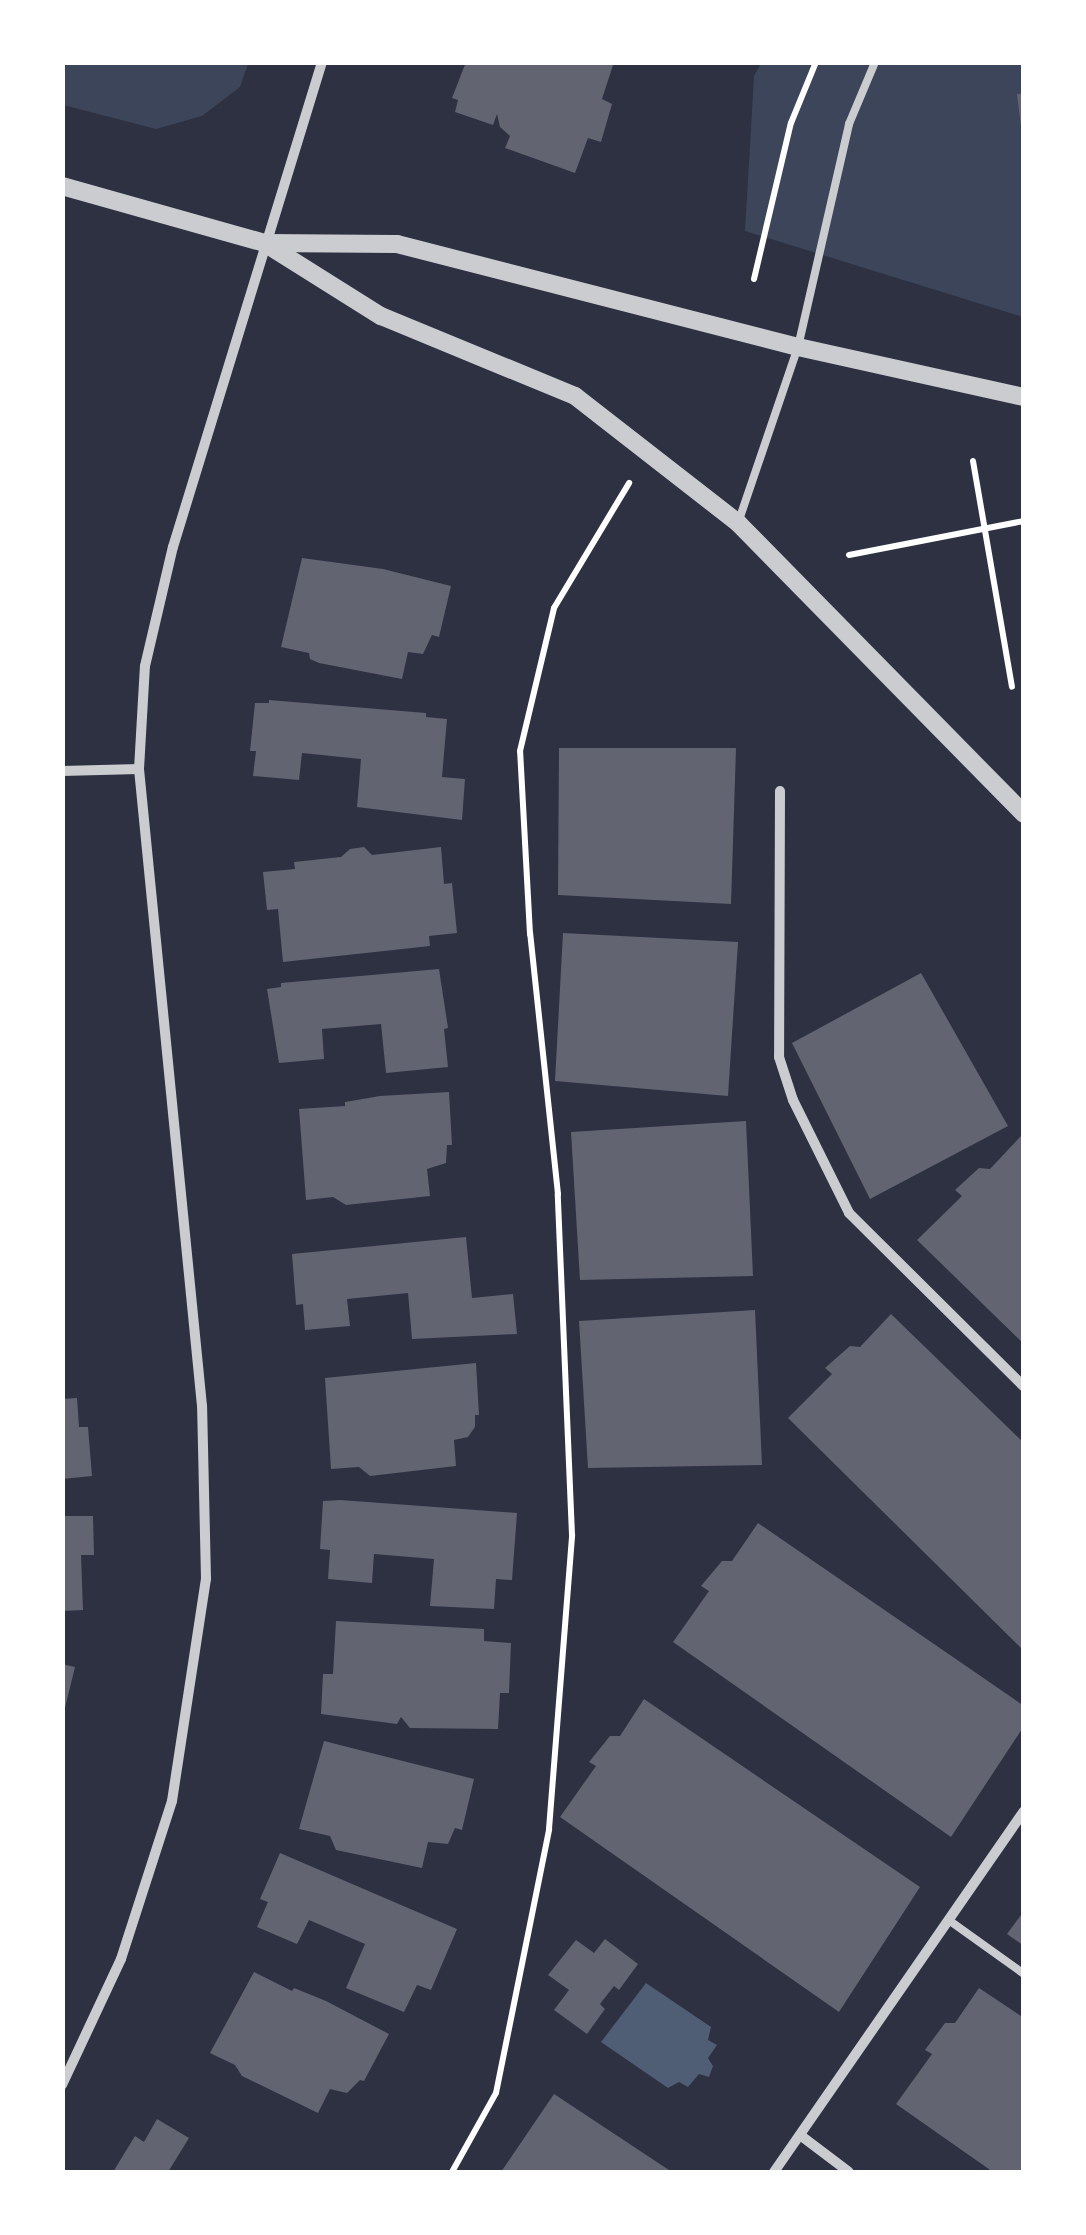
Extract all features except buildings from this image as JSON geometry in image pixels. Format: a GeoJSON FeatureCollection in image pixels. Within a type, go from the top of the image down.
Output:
{"type":"FeatureCollection","features":[{"type":"Feature","properties":{"kind":"street"},"geometry":{"type":"LineString","coordinates":[[63,2084],[121,1959],[172,1801],[206,1579],[202,1406],[139,768],[145,666],[173,548],[322,62]]}},
{"type":"Feature","properties":{"kind":"street"},"geometry":{"type":"LineString","coordinates":[[62,186],[265,243],[398,244],[798,347],[1024,397]]}},
{"type":"Feature","properties":{"kind":"street"},"geometry":{"type":"LineString","coordinates":[[265,243],[381,316],[575,396],[738,522],[1024,814]]}},
{"type":"Feature","properties":{"kind":"street"},"geometry":{"type":"LineString","coordinates":[[62,771],[139,768]]}},
{"type":"Feature","properties":{"kind":"street"},"geometry":{"type":"LineString","coordinates":[[780,791],[779,1057],[793,1100],[849,1213],[1024,1387]]}},
{"type":"Feature","properties":{"kind":"street"},"geometry":{"type":"LineString","coordinates":[[774,2172],[1024,1811]]}},
{"type":"Feature","properties":{"kind":"street"},"geometry":{"type":"LineString","coordinates":[[800,2135],[849,2172]]}},
{"type":"Feature","properties":{"kind":"lane"},"geometry":{"type":"LineString","coordinates":[[738,522],[798,347],[849,124],[875,62]]}},
{"type":"Feature","properties":{"kind":"lane"},"geometry":{"type":"LineString","coordinates":[[950,1920],[1024,1974]]}},
{"type":"Feature","properties":{"kind":"path"},"geometry":{"type":"LineString","coordinates":[[754,279],[791,123],[816,62]]}},
{"type":"Feature","properties":{"kind":"path"},"geometry":{"type":"LineString","coordinates":[[973,461],[1012,687]]}},
{"type":"Feature","properties":{"kind":"path"},"geometry":{"type":"LineString","coordinates":[[452,2172],[496,2093],[549,1829],[572,1535],[558,1194],[530,934],[520,751],[554,608],[631,480]]}},
{"type":"Feature","properties":{"kind":"path"},"geometry":{"type":"LineString","coordinates":[[849,555],[1024,520]]}},
{"type":"Feature","properties":{"kind":"shaded area"},"geometry":{"type":"Polygon","coordinates":[[[62,63],[248,64],[240,87],[202,116],[156,129],[63,105],[62,63]]]}},
{"type":"Feature","properties":{"kind":"shaded area"},"geometry":{"type":"Polygon","coordinates":[[[761,63],[1023,63],[1023,317],[745,231],[754,76],[761,63]]]}},
{"type":"Feature","properties":{"kind":"shaded area"},"geometry":{"type":"Polygon","coordinates":[[[646,1983],[711,2027],[708,2040],[717,2045],[708,2058],[713,2066],[709,2077],[699,2074],[688,2087],[679,2082],[668,2088],[601,2042],[646,1983]]]}}]}
